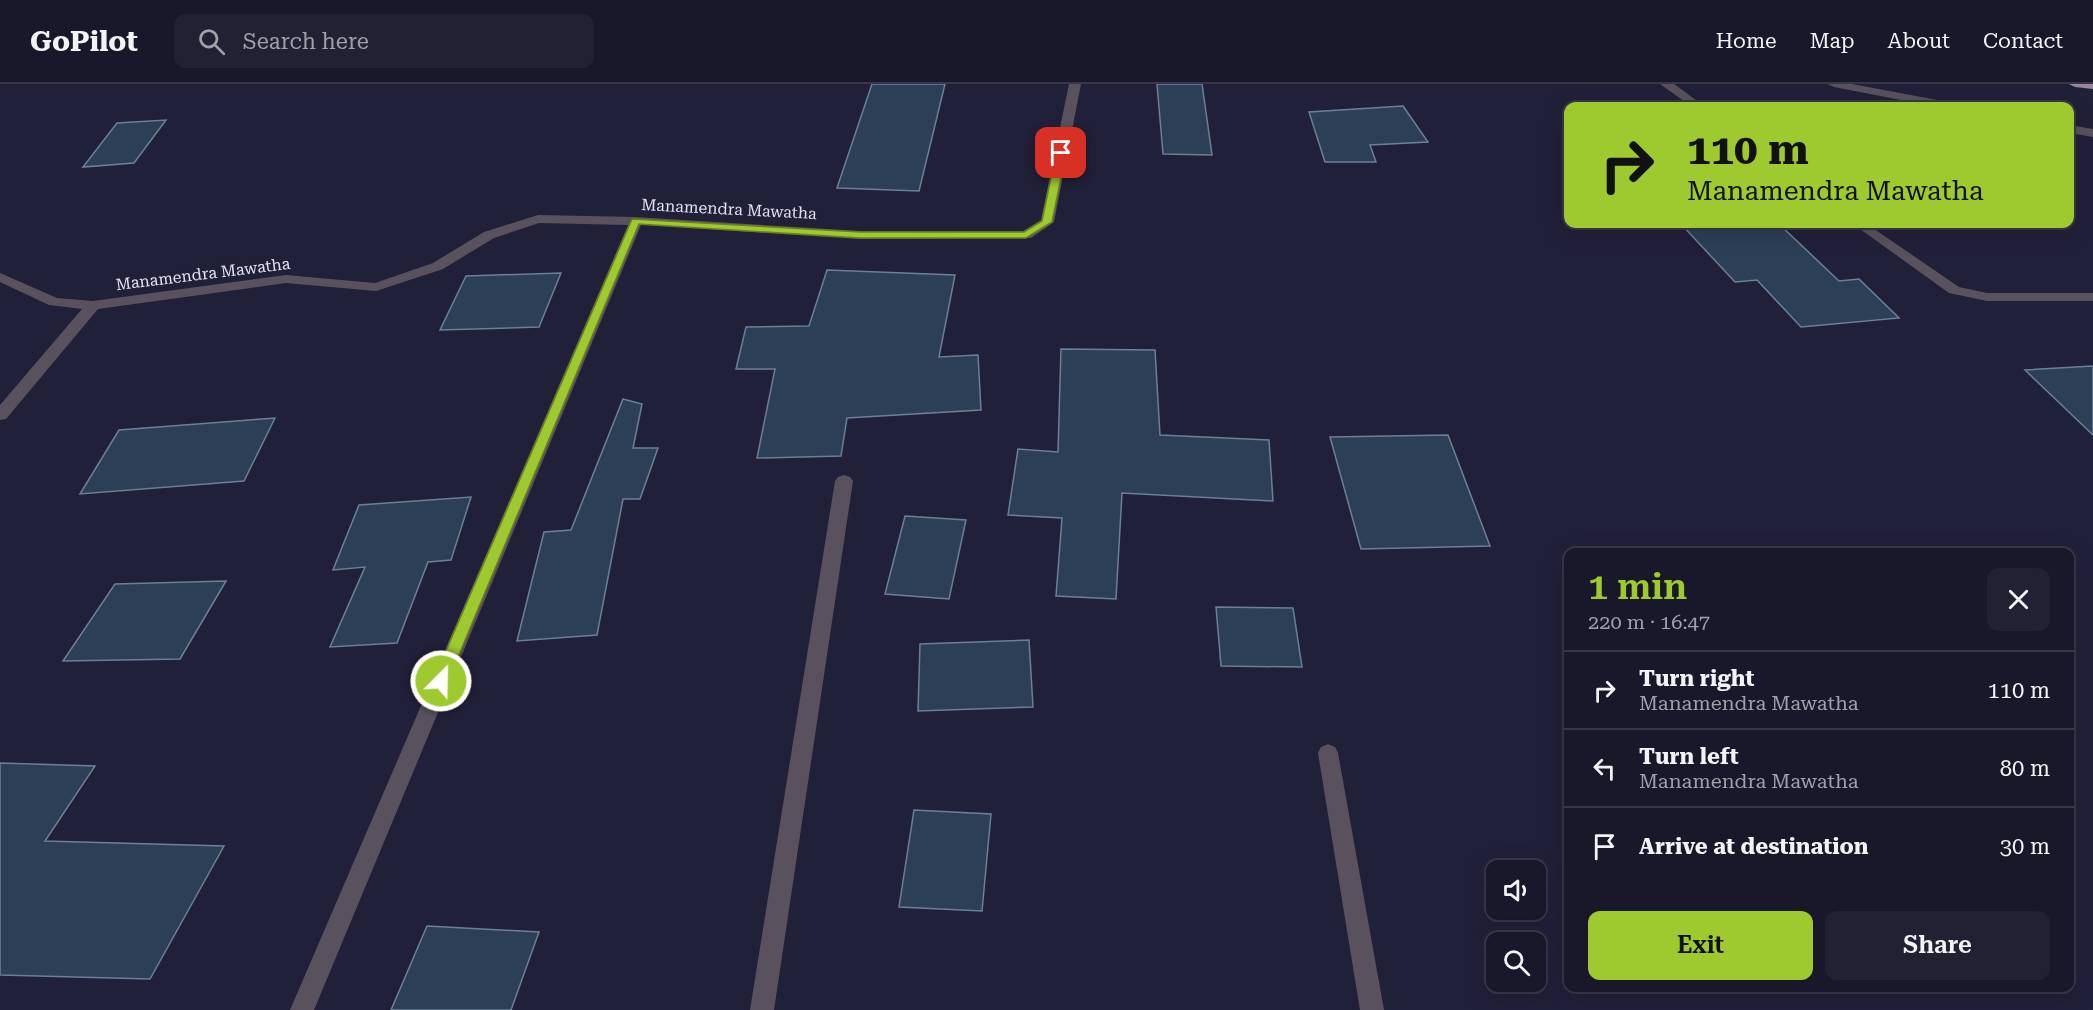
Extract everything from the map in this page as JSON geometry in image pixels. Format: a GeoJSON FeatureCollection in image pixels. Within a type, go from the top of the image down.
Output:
{"type":"FeatureCollection","features":[{"type":"Feature","properties":{"kind":"highway"},"geometry":{"type":"LineString","coordinates":[[2075,84],[2093,86]]}},
{"type":"Feature","properties":{"kind":"street","name":"Manamendra Mawatha"},"geometry":{"type":"LineString","coordinates":[[0,277],[54,302],[93,305],[286,279],[376,288],[438,266],[489,235],[538,219],[636,221],[860,235],[1026,235],[1047,222],[1075,84]]}},
{"type":"Feature","properties":{"kind":"street"},"geometry":{"type":"LineString","coordinates":[[1666,84],[1692,102]]}},
{"type":"Feature","properties":{"kind":"street"},"geometry":{"type":"LineString","coordinates":[[1834,84],[1927,102]]}},
{"type":"Feature","properties":{"kind":"street"},"geometry":{"type":"LineString","coordinates":[[2074,130],[2093,133]]}},
{"type":"Feature","properties":{"kind":"street"},"geometry":{"type":"LineString","coordinates":[[302,1010],[636,221]]}},
{"type":"Feature","properties":{"kind":"street"},"geometry":{"type":"LineString","coordinates":[[1865,228],[1954,290],[1987,297],[2093,297]]}},
{"type":"Feature","properties":{"kind":"street"},"geometry":{"type":"LineString","coordinates":[[0,415],[93,305]]}},
{"type":"Feature","properties":{"kind":"street"},"geometry":{"type":"LineString","coordinates":[[762,1010],[844,481]]}},
{"type":"Feature","properties":{"kind":"street"},"geometry":{"type":"LineString","coordinates":[[1329,753],[1372,1010]]}},
{"type":"Feature","properties":{"kind":"building"},"geometry":{"type":"Polygon","coordinates":[[[872,84],[945,84],[919,191],[837,188],[872,84]]]}},
{"type":"Feature","properties":{"kind":"building"},"geometry":{"type":"Polygon","coordinates":[[[1157,84],[1202,84],[1212,155],[1163,154],[1157,84]]]}},
{"type":"Feature","properties":{"kind":"building"},"geometry":{"type":"Polygon","coordinates":[[[1403,106],[1428,142],[1370,145],[1376,162],[1325,162],[1309,112],[1403,106]]]}},
{"type":"Feature","properties":{"kind":"building"},"geometry":{"type":"Polygon","coordinates":[[[166,120],[134,163],[83,167],[117,123],[166,120]]]}},
{"type":"Feature","properties":{"kind":"building"},"geometry":{"type":"Polygon","coordinates":[[[1685,228],[1783,228],[1839,281],[1859,279],[1899,318],[1801,327],[1757,280],[1735,282],[1685,228]]]}},
{"type":"Feature","properties":{"kind":"building"},"geometry":{"type":"Polygon","coordinates":[[[827,270],[955,275],[939,357],[978,355],[981,410],[847,418],[841,456],[757,458],[775,369],[736,369],[746,327],[809,326],[827,270]]]}},
{"type":"Feature","properties":{"kind":"building"},"geometry":{"type":"Polygon","coordinates":[[[561,273],[539,327],[440,330],[466,276],[561,273]]]}},
{"type":"Feature","properties":{"kind":"building"},"geometry":{"type":"Polygon","coordinates":[[[1061,349],[1155,350],[1160,435],[1269,440],[1273,501],[1122,493],[1116,599],[1056,596],[1062,518],[1008,515],[1018,449],[1058,452],[1061,349]]]}},
{"type":"Feature","properties":{"kind":"building"},"geometry":{"type":"Polygon","coordinates":[[[2093,366],[2093,435],[2025,370],[2093,366]]]}},
{"type":"Feature","properties":{"kind":"building"},"geometry":{"type":"Polygon","coordinates":[[[623,399],[642,404],[633,448],[658,448],[640,499],[623,499],[597,635],[517,641],[544,532],[571,530],[623,399]]]}},
{"type":"Feature","properties":{"kind":"building"},"geometry":{"type":"Polygon","coordinates":[[[275,418],[244,481],[80,494],[119,430],[275,418]]]}},
{"type":"Feature","properties":{"kind":"building"},"geometry":{"type":"Polygon","coordinates":[[[1448,435],[1490,546],[1361,549],[1330,437],[1448,435]]]}},
{"type":"Feature","properties":{"kind":"building"},"geometry":{"type":"Polygon","coordinates":[[[471,497],[451,560],[428,562],[397,643],[330,647],[365,567],[333,570],[359,505],[471,497]]]}},
{"type":"Feature","properties":{"kind":"building"},"geometry":{"type":"Polygon","coordinates":[[[905,516],[966,520],[949,599],[885,594],[905,516]]]}},
{"type":"Feature","properties":{"kind":"building"},"geometry":{"type":"Polygon","coordinates":[[[226,581],[180,659],[63,661],[115,584],[226,581]]]}},
{"type":"Feature","properties":{"kind":"building"},"geometry":{"type":"Polygon","coordinates":[[[1216,607],[1293,608],[1302,667],[1221,666],[1216,607]]]}},
{"type":"Feature","properties":{"kind":"building"},"geometry":{"type":"Polygon","coordinates":[[[1029,640],[1033,707],[918,711],[920,644],[1029,640]]]}},
{"type":"Feature","properties":{"kind":"building"},"geometry":{"type":"Polygon","coordinates":[[[0,763],[95,766],[45,841],[224,846],[150,979],[0,975],[0,763]]]}},
{"type":"Feature","properties":{"kind":"building"},"geometry":{"type":"Polygon","coordinates":[[[914,810],[991,814],[982,911],[899,907],[914,810]]]}},
{"type":"Feature","properties":{"kind":"building"},"geometry":{"type":"Polygon","coordinates":[[[427,926],[539,932],[511,1010],[391,1010],[427,926]]]}},
{"type":"Feature","properties":{"kind":"route"},"geometry":{"type":"LineString","coordinates":[[441,681],[636,221],[860,235],[1026,235],[1047,222],[1061,153]]}}]}
